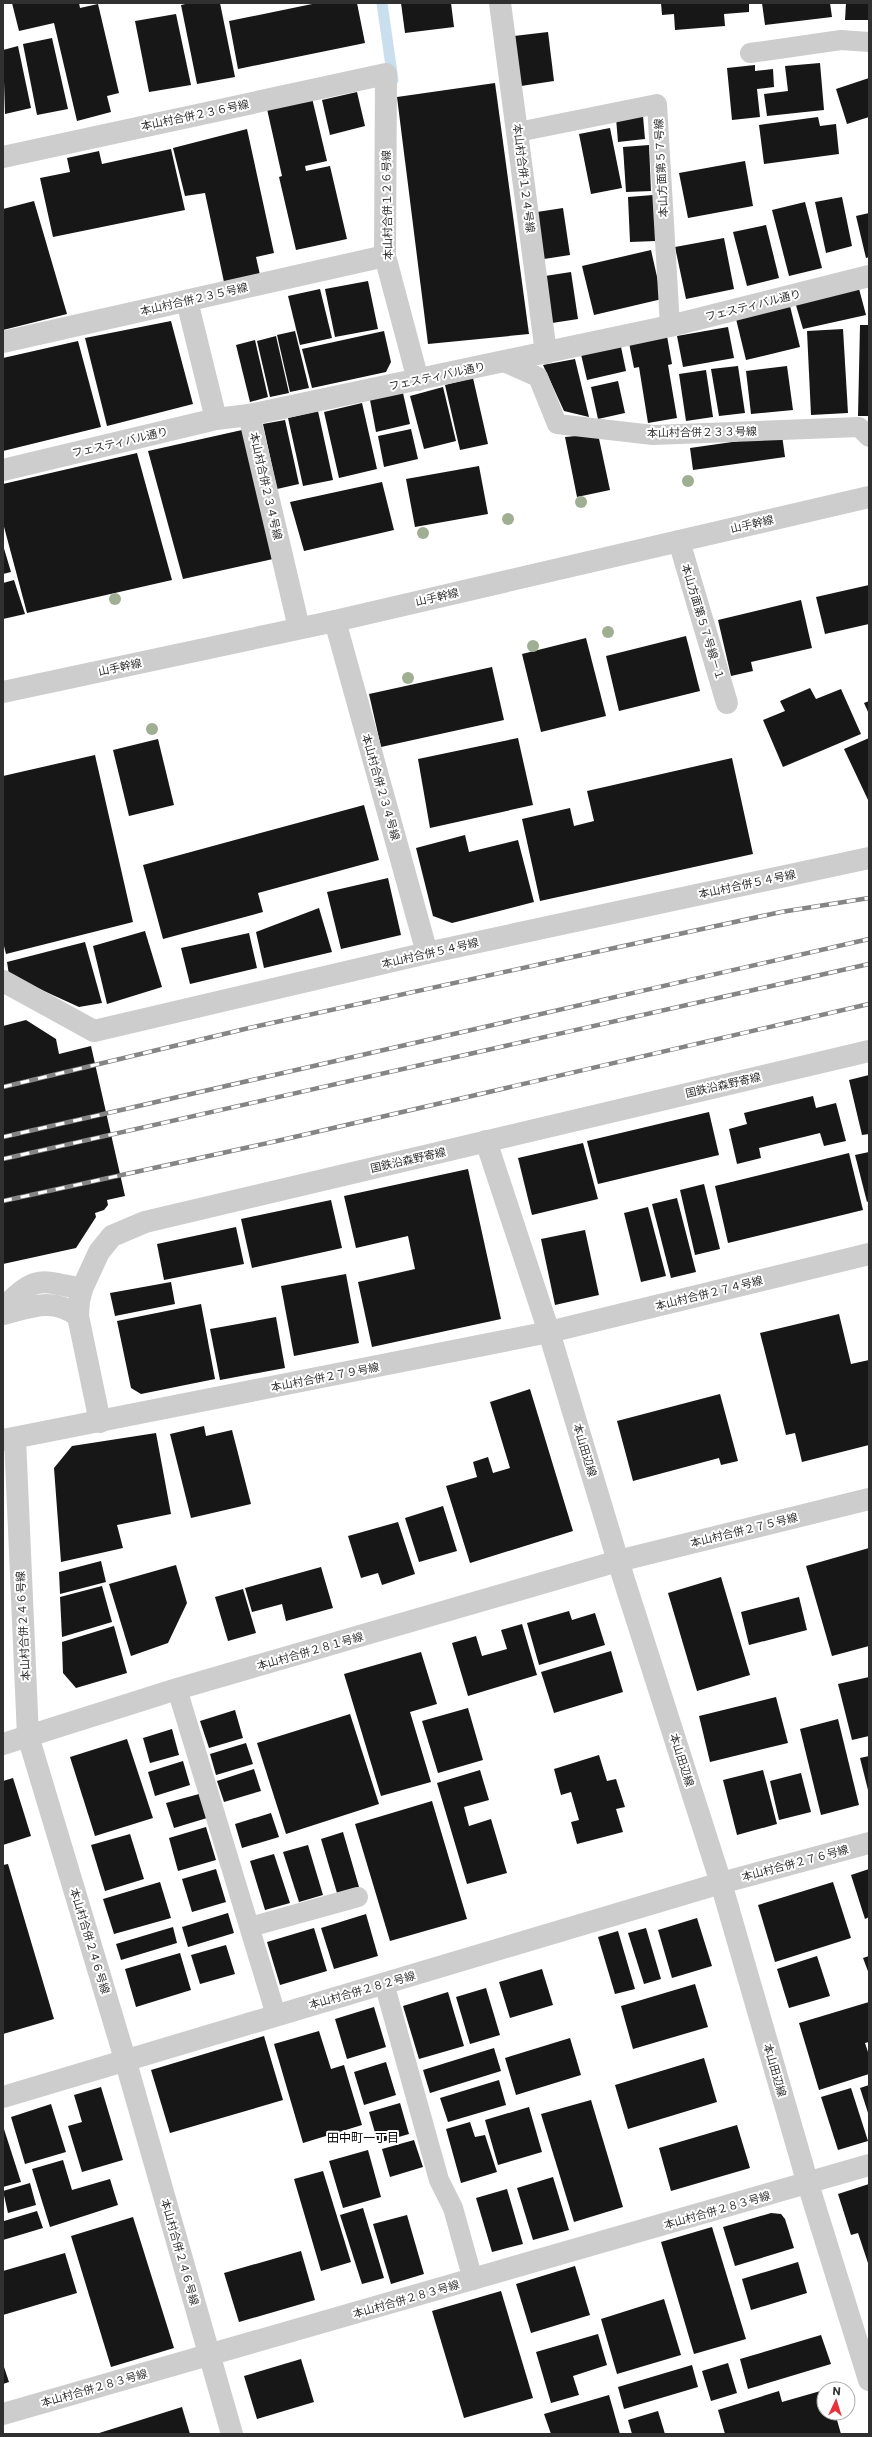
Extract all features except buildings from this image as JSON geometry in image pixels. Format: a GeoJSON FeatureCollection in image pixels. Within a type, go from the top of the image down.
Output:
{"type":"FeatureCollection","features":[{"type":"Feature","properties":{"kind":"street","name":"本山村合併１２４号線"},"geometry":{"type":"LineString","coordinates":[[500,3],[546,353]]}},
{"type":"Feature","properties":{"kind":"street","name":"本山村合併２３６号線"},"geometry":{"type":"LineString","coordinates":[[3,156],[386,74]]}},
{"type":"Feature","properties":{"kind":"street","name":"本山村合併１２６号線"},"geometry":{"type":"LineString","coordinates":[[386,74],[385,256],[418,380]]}},
{"type":"Feature","properties":{"kind":"street","name":"本山村合併２３５号線"},"geometry":{"type":"LineString","coordinates":[[3,342],[385,256]]}},
{"type":"Feature","properties":{"kind":"street","name":"フェスティバル通り"},"geometry":{"type":"LineString","coordinates":[[3,470],[216,419],[249,415],[670,326],[869,276]]}},
{"type":"Feature","properties":{"kind":"street"},"geometry":{"type":"LineString","coordinates":[[187,301],[216,419]]}},
{"type":"Feature","properties":{"kind":"street","name":"本山村合併２３４号線"},"geometry":{"type":"LineString","coordinates":[[249,415],[299,628]]}},
{"type":"Feature","properties":{"kind":"street","name":"山手幹線"},"geometry":{"type":"LineString","coordinates":[[3,692],[335,621],[869,497]]}},
{"type":"Feature","properties":{"kind":"street","name":"本山方面第５７号線－１"},"geometry":{"type":"LineString","coordinates":[[679,541],[727,703]]}},
{"type":"Feature","properties":{"kind":"street","name":"本山村合併２３４号線"},"geometry":{"type":"LineString","coordinates":[[335,621],[427,953]]}},
{"type":"Feature","properties":{"kind":"street","name":"本山村合併５４号線"},"geometry":{"type":"LineString","coordinates":[[3,981],[94,1031],[427,953],[869,858]]}},
{"type":"Feature","properties":{"kind":"street","name":"国鉄沿森野寄線"},"geometry":{"type":"LineString","coordinates":[[78,1316],[82,1289],[99,1252],[112,1236],[145,1222],[869,1051]]}},
{"type":"Feature","properties":{"kind":"street","name":"本山田辺線"},"geometry":{"type":"LineString","coordinates":[[486,1141],[549,1332],[618,1561],[721,1883],[808,2184],[869,2380]]}},
{"type":"Feature","properties":{"kind":"street","name":"本山村合併２７４号線"},"geometry":{"type":"LineString","coordinates":[[549,1332],[869,1254]]}},
{"type":"Feature","properties":{"kind":"street"},"geometry":{"type":"LineString","coordinates":[[3,1308],[30,1284],[44,1281],[82,1289]]}},
{"type":"Feature","properties":{"kind":"street"},"geometry":{"type":"LineString","coordinates":[[3,1314],[35,1306],[58,1304],[78,1316],[100,1422]]}},
{"type":"Feature","properties":{"kind":"street","name":"本山村合併２７９号線"},"geometry":{"type":"LineString","coordinates":[[9,1439],[549,1332]]}},
{"type":"Feature","properties":{"kind":"street","name":"本山村合併２４６号線"},"geometry":{"type":"LineString","coordinates":[[9,1439],[28,1736],[125,2060],[232,2434]]}},
{"type":"Feature","properties":{"kind":"street","name":"本山村合併２７５号線"},"geometry":{"type":"LineString","coordinates":[[618,1561],[869,1499]]}},
{"type":"Feature","properties":{"kind":"street","name":"本山村合併２８１号線"},"geometry":{"type":"LineString","coordinates":[[3,1744],[177,1689],[618,1561]]}},
{"type":"Feature","properties":{"kind":"street","name":"本山村合併２７６号線"},"geometry":{"type":"LineString","coordinates":[[721,1883],[869,1843]]}},
{"type":"Feature","properties":{"kind":"street","name":"本山村合併２８２号線"},"geometry":{"type":"LineString","coordinates":[[3,2097],[721,1883]]}},
{"type":"Feature","properties":{"kind":"street","name":"本山村合併２８３号線"},"geometry":{"type":"LineString","coordinates":[[3,2414],[808,2184],[869,2165]]}},
{"type":"Feature","properties":{"kind":"lane"},"geometry":{"type":"LineString","coordinates":[[750,53],[841,40],[869,42]]}},
{"type":"Feature","properties":{"kind":"lane","name":"本山方面第５７号線"},"geometry":{"type":"LineString","coordinates":[[518,132],[657,104],[670,326]]}},
{"type":"Feature","properties":{"kind":"lane","name":"本山村合併２３３号線"},"geometry":{"type":"LineString","coordinates":[[504,362],[538,378],[558,424],[653,435],[859,427],[869,437]]}},
{"type":"Feature","properties":{"kind":"lane"},"geometry":{"type":"LineString","coordinates":[[177,1689],[276,2015]]}},
{"type":"Feature","properties":{"kind":"lane"},"geometry":{"type":"LineString","coordinates":[[250,1927],[358,1897]]}},
{"type":"Feature","properties":{"kind":"lane"},"geometry":{"type":"LineString","coordinates":[[384,1983],[439,2180],[453,2208],[473,2280]]}},
{"type":"Feature","properties":{"kind":"waterway"},"geometry":{"type":"LineString","coordinates":[[382,3],[393,80]]}},
{"type":"Feature","properties":{"kind":"railway"},"geometry":{"type":"LineString","coordinates":[[3,1087],[249,1028],[582,955],[781,912],[869,898]]}},
{"type":"Feature","properties":{"kind":"railway"},"geometry":{"type":"LineString","coordinates":[[3,1137],[869,939]]}},
{"type":"Feature","properties":{"kind":"railway"},"geometry":{"type":"LineString","coordinates":[[3,1159],[869,964]]}},
{"type":"Feature","properties":{"kind":"railway"},"geometry":{"type":"LineString","coordinates":[[3,1201],[277,1141],[869,1004]]}},
{"type":"Feature","properties":{"kind":"district","name":"田中町一丁目"},"geometry":{"type":"Point","coordinates":[363,2138]}}]}
